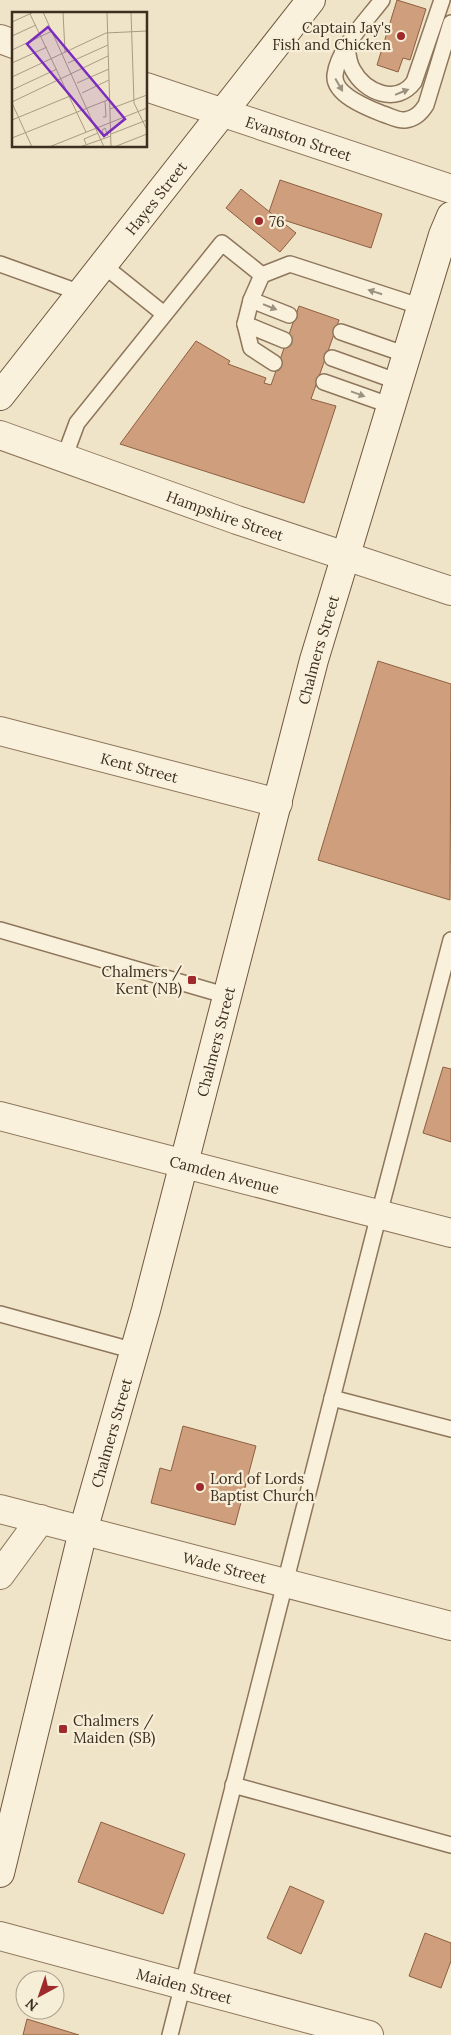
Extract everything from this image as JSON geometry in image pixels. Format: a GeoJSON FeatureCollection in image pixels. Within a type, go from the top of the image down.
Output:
{"type":"FeatureCollection","features":[{"type":"Feature","properties":{"kind":"street","name":"Hayes Street"},"geometry":{"type":"LineString","coordinates":[[0,396],[311,0]]}},
{"type":"Feature","properties":{"kind":"street"},"geometry":{"type":"LineString","coordinates":[[0,39],[12,43]]}},
{"type":"Feature","properties":{"kind":"street","name":"Evanston Street"},"geometry":{"type":"LineString","coordinates":[[148,88],[451,189]]}},
{"type":"Feature","properties":{"kind":"street","name":"Chalmers Street"},"geometry":{"type":"LineString","coordinates":[[0,1873],[83,1531],[134,1351],[184,1163],[314,660],[451,216]]}},
{"type":"Feature","properties":{"kind":"street","name":"Hampshire Street"},"geometry":{"type":"LineString","coordinates":[[0,435],[237,520],[451,591]]}},
{"type":"Feature","properties":{"kind":"street","name":"Kent Street"},"geometry":{"type":"LineString","coordinates":[[0,731],[278,803]]}},
{"type":"Feature","properties":{"kind":"street","name":"Camden Avenue"},"geometry":{"type":"LineString","coordinates":[[0,1116],[451,1233]]}},
{"type":"Feature","properties":{"kind":"street","name":"Wade Street"},"geometry":{"type":"LineString","coordinates":[[0,1508],[451,1626]]}},
{"type":"Feature","properties":{"kind":"street"},"geometry":{"type":"LineString","coordinates":[[0,1575],[41,1519]]}},
{"type":"Feature","properties":{"kind":"street","name":"Maiden Street"},"geometry":{"type":"LineString","coordinates":[[0,1936],[369,2035]]}},
{"type":"Feature","properties":{"kind":"lane"},"geometry":{"type":"LineString","coordinates":[[382,0],[339,58],[334,77],[342,92],[358,104],[402,121],[420,114],[426,105],[451,23]]}},
{"type":"Feature","properties":{"kind":"lane"},"geometry":{"type":"LineString","coordinates":[[347,47],[351,68],[359,80],[374,92],[391,96],[408,90],[414,82],[442,0]]}},
{"type":"Feature","properties":{"kind":"lane"},"geometry":{"type":"LineString","coordinates":[[64,458],[77,423],[222,243],[262,275]]}},
{"type":"Feature","properties":{"kind":"lane"},"geometry":{"type":"LineString","coordinates":[[0,264],[81,292]]}},
{"type":"Feature","properties":{"kind":"lane"},"geometry":{"type":"LineString","coordinates":[[274,363],[251,348],[245,324],[251,300],[262,275],[290,264],[422,307]]}},
{"type":"Feature","properties":{"kind":"lane"},"geometry":{"type":"LineString","coordinates":[[103,265],[164,314]]}},
{"type":"Feature","properties":{"kind":"lane"},"geometry":{"type":"LineString","coordinates":[[251,300],[289,315]]}},
{"type":"Feature","properties":{"kind":"lane"},"geometry":{"type":"LineString","coordinates":[[245,324],[284,340]]}},
{"type":"Feature","properties":{"kind":"lane"},"geometry":{"type":"LineString","coordinates":[[341,332],[407,355]]}},
{"type":"Feature","properties":{"kind":"lane"},"geometry":{"type":"LineString","coordinates":[[332,358],[395,394]]}},
{"type":"Feature","properties":{"kind":"lane"},"geometry":{"type":"LineString","coordinates":[[324,382],[395,394]]}},
{"type":"Feature","properties":{"kind":"lane"},"geometry":{"type":"LineString","coordinates":[[0,930],[228,996]]}},
{"type":"Feature","properties":{"kind":"lane"},"geometry":{"type":"LineString","coordinates":[[170,2035],[378,1214],[451,940]]}},
{"type":"Feature","properties":{"kind":"lane"},"geometry":{"type":"LineString","coordinates":[[0,1314],[134,1351]]}},
{"type":"Feature","properties":{"kind":"lane"},"geometry":{"type":"LineString","coordinates":[[332,1398],[451,1429]]}},
{"type":"Feature","properties":{"kind":"lane"},"geometry":{"type":"LineString","coordinates":[[233,1785],[451,1845]]}},
{"type":"Feature","properties":{"kind":"building"},"geometry":{"type":"Polygon","coordinates":[[[397,0],[426,9],[410,60],[403,58],[398,72],[377,65],[397,0]]]}},
{"type":"Feature","properties":{"kind":"building"},"geometry":{"type":"Polygon","coordinates":[[[280,180],[382,214],[371,248],[268,215],[280,180]]]}},
{"type":"Feature","properties":{"kind":"building"},"geometry":{"type":"Polygon","coordinates":[[[241,189],[296,233],[280,252],[226,208],[241,189]]]}},
{"type":"Feature","properties":{"kind":"building"},"geometry":{"type":"Polygon","coordinates":[[[299,306],[339,320],[311,399],[336,406],[304,503],[120,444],[196,341],[230,361],[228,364],[266,378],[264,383],[271,385],[299,306]]]}},
{"type":"Feature","properties":{"kind":"building"},"geometry":{"type":"Polygon","coordinates":[[[378,661],[451,684],[450,900],[318,860],[378,661]]]}},
{"type":"Feature","properties":{"kind":"building"},"geometry":{"type":"Polygon","coordinates":[[[443,1067],[451,1069],[451,1142],[423,1133],[443,1067]]]}},
{"type":"Feature","properties":{"kind":"building","name":"Lord of Lords Baptist Church"},"geometry":{"type":"Polygon","coordinates":[[[183,1426],[256,1446],[235,1525],[151,1503],[160,1468],[171,1471],[183,1426]]]}},
{"type":"Feature","properties":{"kind":"building"},"geometry":{"type":"Polygon","coordinates":[[[101,1822],[185,1854],[163,1914],[78,1882],[101,1822]]]}},
{"type":"Feature","properties":{"kind":"building"},"geometry":{"type":"Polygon","coordinates":[[[290,1886],[324,1901],[301,1954],[267,1938],[290,1886]]]}},
{"type":"Feature","properties":{"kind":"building"},"geometry":{"type":"Polygon","coordinates":[[[425,1933],[451,1943],[451,1961],[441,1988],[409,1976],[425,1933]]]}},
{"type":"Feature","properties":{"kind":"building"},"geometry":{"type":"Polygon","coordinates":[[[27,2020],[30,2020],[79,2035],[23,2035],[27,2020]]]}},
{"type":"Feature","properties":{"kind":"place","name":"Captain Jay's Fish and Chicken"},"geometry":{"type":"Point","coordinates":[401,36]}},
{"type":"Feature","properties":{"kind":"place","name":"76"},"geometry":{"type":"Point","coordinates":[259,221]}},
{"type":"Feature","properties":{"kind":"place","name":"Chalmers / Kent (NB)"},"geometry":{"type":"Point","coordinates":[192,980]}},
{"type":"Feature","properties":{"kind":"place","name":"Lord of Lords Baptist Church"},"geometry":{"type":"Point","coordinates":[200,1487]}},
{"type":"Feature","properties":{"kind":"place","name":"Chalmers / Maiden (SB)"},"geometry":{"type":"Point","coordinates":[63,1729]}}]}
